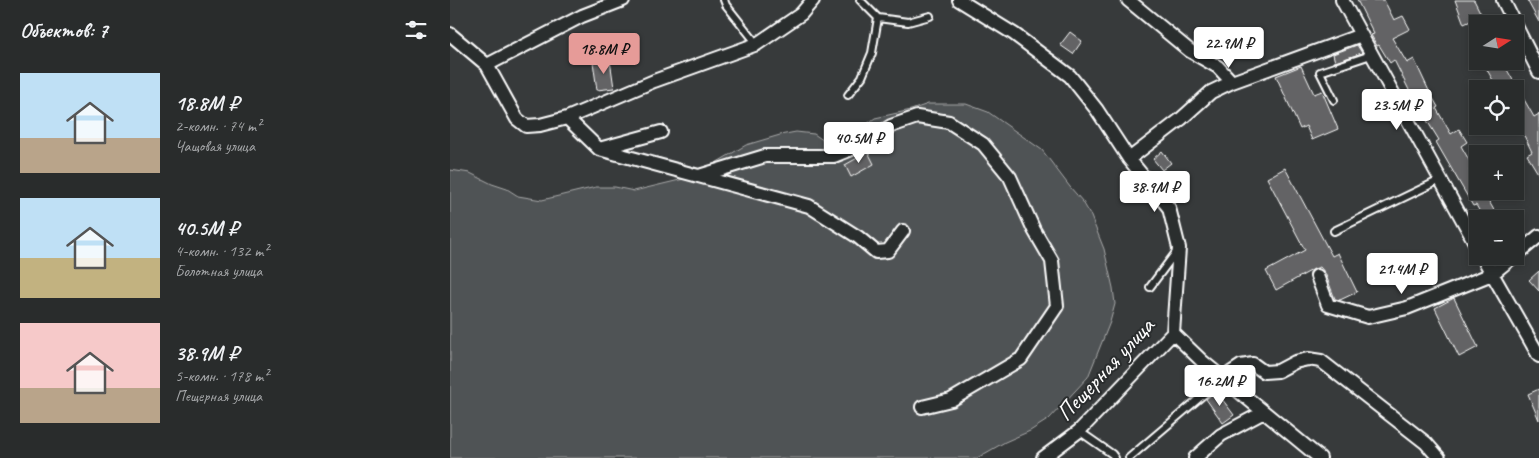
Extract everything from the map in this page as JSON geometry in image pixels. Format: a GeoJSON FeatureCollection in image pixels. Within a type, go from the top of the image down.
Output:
{"type":"FeatureCollection","features":[{"type":"Feature","properties":{"kind":"street"},"geometry":{"type":"LineString","coordinates":[[487,66],[582,16],[623,0]]}},
{"type":"Feature","properties":{"kind":"street"},"geometry":{"type":"LineString","coordinates":[[450,34],[487,66],[517,119],[526,126],[540,125],[567,118],[654,80],[757,44],[801,14],[813,0]]}},
{"type":"Feature","properties":{"kind":"street","name":"Пещерная улица"},"geometry":{"type":"LineString","coordinates":[[959,0],[1014,34],[1070,76],[1129,159],[1169,208],[1180,248],[1173,333],[1079,431],[1044,458]]}},
{"type":"Feature","properties":{"kind":"street"},"geometry":{"type":"LineString","coordinates":[[1128,0],[1190,51],[1218,67],[1232,82]]}},
{"type":"Feature","properties":{"kind":"street"},"geometry":{"type":"LineString","coordinates":[[1342,0],[1469,232]]}},
{"type":"Feature","properties":{"kind":"street"},"geometry":{"type":"LineString","coordinates":[[1503,0],[1510,15]]}},
{"type":"Feature","properties":{"kind":"street"},"geometry":{"type":"LineString","coordinates":[[1129,159],[1181,119],[1211,92],[1232,82],[1361,35]]}},
{"type":"Feature","properties":{"kind":"street"},"geometry":{"type":"LineString","coordinates":[[1524,42],[1539,72]]}},
{"type":"Feature","properties":{"kind":"street"},"geometry":{"type":"LineString","coordinates":[[699,176],[764,156],[834,156],[859,146],[891,126],[917,117],[950,122],[983,144],[1010,177],[1034,230],[1052,260],[1057,306],[1021,359],[951,400],[922,407]]}},
{"type":"Feature","properties":{"kind":"street"},"geometry":{"type":"LineString","coordinates":[[567,118],[599,149],[809,206],[876,252],[888,251],[903,231]]}},
{"type":"Feature","properties":{"kind":"street"},"geometry":{"type":"LineString","coordinates":[[599,149],[661,132]]}},
{"type":"Feature","properties":{"kind":"street"},"geometry":{"type":"LineString","coordinates":[[1524,248],[1539,236]]}},
{"type":"Feature","properties":{"kind":"street"},"geometry":{"type":"LineString","coordinates":[[1487,265],[1539,356]]}},
{"type":"Feature","properties":{"kind":"street"},"geometry":{"type":"LineString","coordinates":[[1316,276],[1328,306],[1368,317],[1407,308],[1492,274],[1504,265]]}},
{"type":"Feature","properties":{"kind":"street"},"geometry":{"type":"LineString","coordinates":[[1173,333],[1203,362],[1320,458]]}},
{"type":"Feature","properties":{"kind":"street"},"geometry":{"type":"LineString","coordinates":[[1223,378],[1241,366],[1253,364],[1264,372],[1278,371],[1295,362],[1308,359],[1322,361],[1426,443],[1439,458]]}},
{"type":"Feature","properties":{"kind":"street"},"geometry":{"type":"LineString","coordinates":[[1196,458],[1221,435],[1264,412]]}},
{"type":"Feature","properties":{"kind":"lane"},"geometry":{"type":"LineString","coordinates":[[724,0],[757,44]]}},
{"type":"Feature","properties":{"kind":"lane"},"geometry":{"type":"LineString","coordinates":[[860,0],[878,18],[908,22],[930,16]]}},
{"type":"Feature","properties":{"kind":"lane"},"geometry":{"type":"LineString","coordinates":[[848,95],[862,77],[872,53],[878,18]]}},
{"type":"Feature","properties":{"kind":"lane"},"geometry":{"type":"LineString","coordinates":[[1334,100],[1320,72],[1371,55]]}},
{"type":"Feature","properties":{"kind":"lane"},"geometry":{"type":"LineString","coordinates":[[1334,231],[1440,180]]}},
{"type":"Feature","properties":{"kind":"lane"},"geometry":{"type":"LineString","coordinates":[[1150,287],[1180,248]]}},
{"type":"Feature","properties":{"kind":"lane"},"geometry":{"type":"LineString","coordinates":[[1130,458],[1223,378]]}},
{"type":"Feature","properties":{"kind":"lane"},"geometry":{"type":"LineString","coordinates":[[1079,431],[1115,458]]}},
{"type":"Feature","properties":{"kind":"shaded area"},"geometry":{"type":"Polygon","coordinates":[[[928,104],[966,104],[988,112],[1042,150],[1083,202],[1104,249],[1115,304],[1110,322],[1088,377],[1049,419],[1030,431],[1005,442],[977,458],[450,458],[450,170],[470,173],[507,189],[518,196],[542,200],[596,187],[615,187],[634,191],[692,177],[746,145],[796,132],[814,134],[830,145],[852,135],[875,118],[928,104]]]}},
{"type":"Feature","properties":{"kind":"building"},"geometry":{"type":"Polygon","coordinates":[[[1357,0],[1384,0],[1394,20],[1403,16],[1410,29],[1392,38],[1407,63],[1414,59],[1438,107],[1436,108],[1451,134],[1459,129],[1467,142],[1461,146],[1469,160],[1469,199],[1436,142],[1439,140],[1413,98],[1394,60],[1390,63],[1379,45],[1377,46],[1371,35],[1374,34],[1357,0]]]}},
{"type":"Feature","properties":{"kind":"building"},"geometry":{"type":"Polygon","coordinates":[[[1455,0],[1474,0],[1482,15],[1469,15],[1469,22],[1464,24],[1455,0]]]}},
{"type":"Feature","properties":{"kind":"building"},"geometry":{"type":"Polygon","coordinates":[[[1527,0],[1539,0],[1539,22],[1527,0]]]}},
{"type":"Feature","properties":{"kind":"building"},"geometry":{"type":"Polygon","coordinates":[[[1070,32],[1082,41],[1073,54],[1060,45],[1070,32]]]}},
{"type":"Feature","properties":{"kind":"building"},"geometry":{"type":"Polygon","coordinates":[[[1357,45],[1362,53],[1335,62],[1333,54],[1357,45]]]}},
{"type":"Feature","properties":{"kind":"building"},"geometry":{"type":"Polygon","coordinates":[[[610,60],[614,88],[597,90],[593,62],[610,60]]]}},
{"type":"Feature","properties":{"kind":"building"},"geometry":{"type":"Polygon","coordinates":[[[1301,66],[1314,94],[1322,91],[1338,129],[1312,140],[1306,126],[1300,129],[1276,76],[1301,66]]]}},
{"type":"Feature","properties":{"kind":"building"},"geometry":{"type":"Polygon","coordinates":[[[1487,70],[1507,70],[1513,80],[1493,80],[1487,70]]]}},
{"type":"Feature","properties":{"kind":"building"},"geometry":{"type":"Polygon","coordinates":[[[1524,100],[1534,117],[1539,114],[1539,175],[1527,155],[1532,152],[1524,135],[1524,100]]]}},
{"type":"Feature","properties":{"kind":"building"},"geometry":{"type":"Polygon","coordinates":[[[1162,151],[1171,163],[1162,170],[1153,159],[1162,151]]]}},
{"type":"Feature","properties":{"kind":"building"},"geometry":{"type":"Polygon","coordinates":[[[868,152],[874,164],[851,177],[845,165],[868,152]]]}},
{"type":"Feature","properties":{"kind":"building"},"geometry":{"type":"Polygon","coordinates":[[[1285,168],[1332,256],[1338,253],[1357,292],[1340,300],[1335,299],[1325,273],[1320,267],[1276,290],[1266,271],[1305,250],[1267,178],[1285,168]]]}},
{"type":"Feature","properties":{"kind":"building"},"geometry":{"type":"Polygon","coordinates":[[[1470,200],[1488,200],[1494,210],[1479,210],[1476,205],[1473,206],[1470,200]]]}},
{"type":"Feature","properties":{"kind":"building"},"geometry":{"type":"Polygon","coordinates":[[[1539,271],[1539,291],[1529,280],[1539,271]]]}},
{"type":"Feature","properties":{"kind":"building"},"geometry":{"type":"Polygon","coordinates":[[[1454,298],[1478,347],[1459,357],[1435,308],[1454,298]]]}},
{"type":"Feature","properties":{"kind":"building"},"geometry":{"type":"Polygon","coordinates":[[[1539,389],[1539,420],[1528,394],[1539,389]]]}},
{"type":"Feature","properties":{"kind":"building"},"geometry":{"type":"Polygon","coordinates":[[[1216,391],[1234,415],[1223,423],[1206,399],[1216,391]]]}}]}
